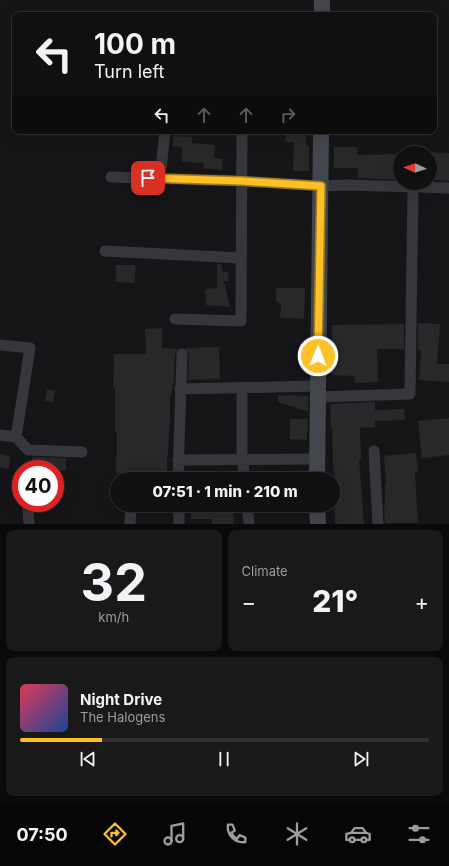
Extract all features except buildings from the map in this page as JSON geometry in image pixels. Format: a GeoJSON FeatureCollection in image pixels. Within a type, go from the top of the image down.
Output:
{"type":"FeatureCollection","features":[{"type":"Feature","properties":{"kind":"street"},"geometry":{"type":"LineString","coordinates":[[322,0],[322,12]]}},
{"type":"Feature","properties":{"kind":"street"},"geometry":{"type":"LineString","coordinates":[[160,179],[165,134]]}},
{"type":"Feature","properties":{"kind":"street"},"geometry":{"type":"LineString","coordinates":[[175,319],[241,321],[242,134]]}},
{"type":"Feature","properties":{"kind":"street"},"geometry":{"type":"LineString","coordinates":[[317,472],[321,134]]}},
{"type":"Feature","properties":{"kind":"street"},"geometry":{"type":"LineString","coordinates":[[111,177],[242,181],[321,186],[393,186]]}},
{"type":"Feature","properties":{"kind":"street"},"geometry":{"type":"LineString","coordinates":[[437,188],[449,188]]}},
{"type":"Feature","properties":{"kind":"street"},"geometry":{"type":"LineString","coordinates":[[180,389],[242,388],[410,394],[413,190]]}},
{"type":"Feature","properties":{"kind":"street"},"geometry":{"type":"LineString","coordinates":[[105,251],[241,258]]}},
{"type":"Feature","properties":{"kind":"street"},"geometry":{"type":"LineString","coordinates":[[0,345],[30,348],[16,437]]}},
{"type":"Feature","properties":{"kind":"street"},"geometry":{"type":"LineString","coordinates":[[178,472],[182,354]]}},
{"type":"Feature","properties":{"kind":"street"},"geometry":{"type":"LineString","coordinates":[[242,388],[244,472]]}},
{"type":"Feature","properties":{"kind":"street"},"geometry":{"type":"LineString","coordinates":[[0,435],[16,437],[28,450],[82,452]]}},
{"type":"Feature","properties":{"kind":"street"},"geometry":{"type":"LineString","coordinates":[[374,451],[378,524]]}},
{"type":"Feature","properties":{"kind":"street"},"geometry":{"type":"LineString","coordinates":[[178,460],[316,459]]}},
{"type":"Feature","properties":{"kind":"street"},"geometry":{"type":"LineString","coordinates":[[28,512],[29,524]]}},
{"type":"Feature","properties":{"kind":"street"},"geometry":{"type":"LineString","coordinates":[[130,524],[131,512]]}},
{"type":"Feature","properties":{"kind":"street"},"geometry":{"type":"LineString","coordinates":[[179,512],[179,524]]}},
{"type":"Feature","properties":{"kind":"street"},"geometry":{"type":"LineString","coordinates":[[247,512],[248,524]]}},
{"type":"Feature","properties":{"kind":"street"},"geometry":{"type":"LineString","coordinates":[[317,512],[318,524]]}},
{"type":"Feature","properties":{"kind":"route"},"geometry":{"type":"LineString","coordinates":[[148,178],[242,181],[321,186],[318,356]]}}]}
